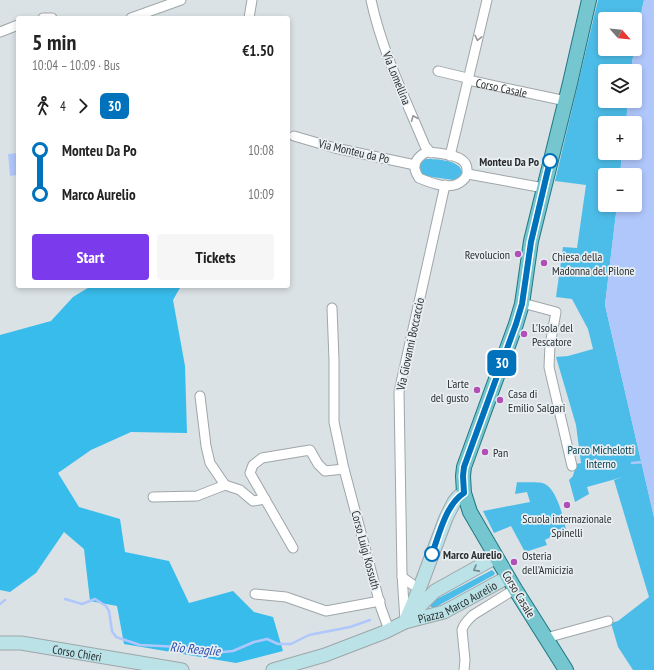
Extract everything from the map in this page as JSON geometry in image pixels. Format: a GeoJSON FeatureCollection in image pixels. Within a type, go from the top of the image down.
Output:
{"type":"FeatureCollection","features":[{"type":"Feature","properties":{"kind":"main road","name":"Corso Casale"},"geometry":{"type":"LineString","coordinates":[[566,670],[515,589],[470,512],[464,493],[463,476],[464,467],[522,304],[531,242],[589,0]]}},
{"type":"Feature","properties":{"kind":"main road","name":"Piazza Marco Aurelio"},"geometry":{"type":"LineString","coordinates":[[405,622],[446,518],[454,502],[464,493]]}},
{"type":"Feature","properties":{"kind":"main road","name":"Piazza Marco Aurelio"},"geometry":{"type":"LineString","coordinates":[[405,622],[435,591],[496,557]]}},
{"type":"Feature","properties":{"kind":"main road","name":"Piazza Marco Aurelio"},"geometry":{"type":"LineString","coordinates":[[405,622],[444,612],[508,577]]}},
{"type":"Feature","properties":{"kind":"main road","name":"Piazza Marco Aurelio"},"geometry":{"type":"LineString","coordinates":[[420,587],[441,587]]}},
{"type":"Feature","properties":{"kind":"main road"},"geometry":{"type":"LineString","coordinates":[[273,670],[325,655],[389,630],[405,622]]}},
{"type":"Feature","properties":{"kind":"main road","name":"Corso Chieri"},"geometry":{"type":"LineString","coordinates":[[0,643],[20,643],[152,667],[182,670]]}},
{"type":"Feature","properties":{"kind":"street"},"geometry":{"type":"LineString","coordinates":[[137,16],[181,0]]}},
{"type":"Feature","properties":{"kind":"street"},"geometry":{"type":"LineString","coordinates":[[249,16],[252,0]]}},
{"type":"Feature","properties":{"kind":"street","name":"Via Lomellina"},"geometry":{"type":"LineString","coordinates":[[371,0],[376,23],[389,61],[425,146],[431,152]]}},
{"type":"Feature","properties":{"kind":"street"},"geometry":{"type":"LineString","coordinates":[[450,156],[486,0]]}},
{"type":"Feature","properties":{"kind":"street"},"geometry":{"type":"LineString","coordinates":[[0,32],[16,26]]}},
{"type":"Feature","properties":{"kind":"street","name":"Corso Casale"},"geometry":{"type":"LineString","coordinates":[[438,70],[463,77],[468,80],[566,101]]}},
{"type":"Feature","properties":{"kind":"street","name":"Via Monteu da Po"},"geometry":{"type":"LineString","coordinates":[[294,136],[335,148],[415,165]]}},
{"type":"Feature","properties":{"kind":"street"},"geometry":{"type":"LineString","coordinates":[[426,152],[450,156],[462,160],[467,166],[468,174],[464,180],[457,185],[445,185],[419,178],[415,172],[415,165],[418,157],[426,152]]}},
{"type":"Feature","properties":{"kind":"street"},"geometry":{"type":"LineString","coordinates":[[468,174],[544,188]]}},
{"type":"Feature","properties":{"kind":"street","name":"Via Giovanni Boccaccio"},"geometry":{"type":"LineString","coordinates":[[405,622],[402,577],[399,392],[445,185]]}},
{"type":"Feature","properties":{"kind":"street"},"geometry":{"type":"LineString","coordinates":[[522,304],[556,312],[550,345],[549,367],[572,466]]}},
{"type":"Feature","properties":{"kind":"street","name":"Corso Luigi Kossuth"},"geometry":{"type":"LineString","coordinates":[[332,308],[334,422],[344,469],[389,630]]}},
{"type":"Feature","properties":{"kind":"street"},"geometry":{"type":"LineString","coordinates":[[200,396],[206,446],[210,463],[225,485],[240,490],[253,501],[265,499]]}},
{"type":"Feature","properties":{"kind":"street"},"geometry":{"type":"LineString","coordinates":[[293,548],[250,473],[253,465],[262,458],[310,450],[318,464],[325,471],[344,469]]}},
{"type":"Feature","properties":{"kind":"street"},"geometry":{"type":"LineString","coordinates":[[153,497],[197,496],[225,485]]}},
{"type":"Feature","properties":{"kind":"street"},"geometry":{"type":"LineString","coordinates":[[402,577],[413,585],[420,587]]}},
{"type":"Feature","properties":{"kind":"street"},"geometry":{"type":"LineString","coordinates":[[464,670],[465,660],[462,630],[463,625],[473,615],[515,589]]}},
{"type":"Feature","properties":{"kind":"street"},"geometry":{"type":"LineString","coordinates":[[255,594],[286,597],[326,611],[380,601]]}},
{"type":"Feature","properties":{"kind":"street"},"geometry":{"type":"LineString","coordinates":[[546,638],[608,621]]}},
{"type":"Feature","properties":{"kind":"green space","name":"Parco Michelotti Interno"},"geometry":{"type":"Polygon","coordinates":[[[598,0],[644,0],[641,12],[598,12],[598,56],[633,56],[632,64],[598,64],[598,108],[627,108],[627,116],[598,116],[598,160],[621,160],[621,168],[598,168],[598,212],[616,212],[605,305],[654,517],[654,670],[633,670],[618,647],[611,623],[618,621],[649,597],[614,480],[623,477],[587,487],[589,494],[575,502],[569,480],[573,476],[576,464],[581,463],[576,425],[556,357],[568,356],[593,349],[588,329],[572,299],[556,297],[563,247],[577,248],[586,185],[555,181],[598,0]]]}},
{"type":"Feature","properties":{"kind":"green space"},"geometry":{"type":"Polygon","coordinates":[[[426,159],[442,160],[453,163],[460,168],[462,172],[459,178],[453,180],[425,176],[418,169],[420,162],[426,159]]]}},
{"type":"Feature","properties":{"kind":"green space"},"geometry":{"type":"Polygon","coordinates":[[[517,482],[539,483],[545,484],[549,487],[559,504],[566,529],[545,540],[547,545],[525,552],[511,526],[494,533],[483,511],[530,502],[527,492],[515,494],[517,482]]]}},
{"type":"Feature","properties":{"kind":"green space"},"geometry":{"type":"Polygon","coordinates":[[[492,570],[495,573],[494,575],[434,608],[431,607],[431,602],[492,570]]]}},
{"type":"Feature","properties":{"kind":"shaded area"},"geometry":{"type":"Polygon","coordinates":[[[644,0],[654,0],[654,517],[605,305],[616,212],[642,212],[642,168],[621,168],[621,160],[642,160],[642,116],[627,116],[627,108],[642,108],[642,64],[632,64],[633,56],[642,56],[641,12],[644,0]]]}},
{"type":"Feature","properties":{"kind":"shaded area"},"geometry":{"type":"Polygon","coordinates":[[[16,153],[16,175],[10,176],[8,154],[16,153]]]}},
{"type":"Feature","properties":{"kind":"shaded area"},"geometry":{"type":"Polygon","coordinates":[[[88,288],[180,288],[173,300],[185,366],[187,433],[131,432],[91,450],[58,473],[79,507],[120,519],[125,552],[169,561],[189,603],[233,591],[254,612],[273,617],[283,651],[236,663],[124,644],[117,606],[90,601],[84,549],[64,532],[36,573],[10,592],[0,590],[0,335],[51,321],[73,297],[88,288]]]}},
{"type":"Feature","properties":{"kind":"waterway","name":"Rio Reaglie"},"geometry":{"type":"LineString","coordinates":[[632,463],[643,462]]}},
{"type":"Feature","properties":{"kind":"waterway","name":"Rio Reaglie"},"geometry":{"type":"LineString","coordinates":[[65,599],[82,604],[95,599],[106,606],[109,611],[112,631],[116,637],[140,645],[180,647],[213,653],[233,651],[254,642],[267,639],[278,644],[291,644],[309,635],[350,627],[370,620]]}},
{"type":"Feature","properties":{"kind":"waterway","name":"Rio Reaglie"},"geometry":{"type":"LineString","coordinates":[[0,604],[5,600]]}},
{"type":"Feature","properties":{"kind":"bus line","name":"30"},"geometry":{"type":"LineString","coordinates":[[432,554],[454,502],[464,493],[464,467],[516,324],[522,304],[531,242],[550,161]]}},
{"type":"Feature","properties":{"kind":"place","name":"Monteu Da Po"},"geometry":{"type":"Point","coordinates":[550,161]}},
{"type":"Feature","properties":{"kind":"place","name":"Revolucion"},"geometry":{"type":"Point","coordinates":[518,254]}},
{"type":"Feature","properties":{"kind":"place","name":"Chiesa della Madonna del Pilone"},"geometry":{"type":"Point","coordinates":[544,263]}},
{"type":"Feature","properties":{"kind":"place","name":"L'Isola del Pescatore"},"geometry":{"type":"Point","coordinates":[524,334]}},
{"type":"Feature","properties":{"kind":"place","name":"L'arte del gusto"},"geometry":{"type":"Point","coordinates":[477,390]}},
{"type":"Feature","properties":{"kind":"place","name":"Casa di Emilio Salgari"},"geometry":{"type":"Point","coordinates":[500,400]}},
{"type":"Feature","properties":{"kind":"place","name":"Pan"},"geometry":{"type":"Point","coordinates":[485,452]}},
{"type":"Feature","properties":{"kind":"place","name":"Scuola internazionale Spinelli"},"geometry":{"type":"Point","coordinates":[567,505]}},
{"type":"Feature","properties":{"kind":"place","name":"Marco Aurelio"},"geometry":{"type":"Point","coordinates":[432,554]}},
{"type":"Feature","properties":{"kind":"place","name":"Osteria dell'Amicizia"},"geometry":{"type":"Point","coordinates":[514,562]}}]}
